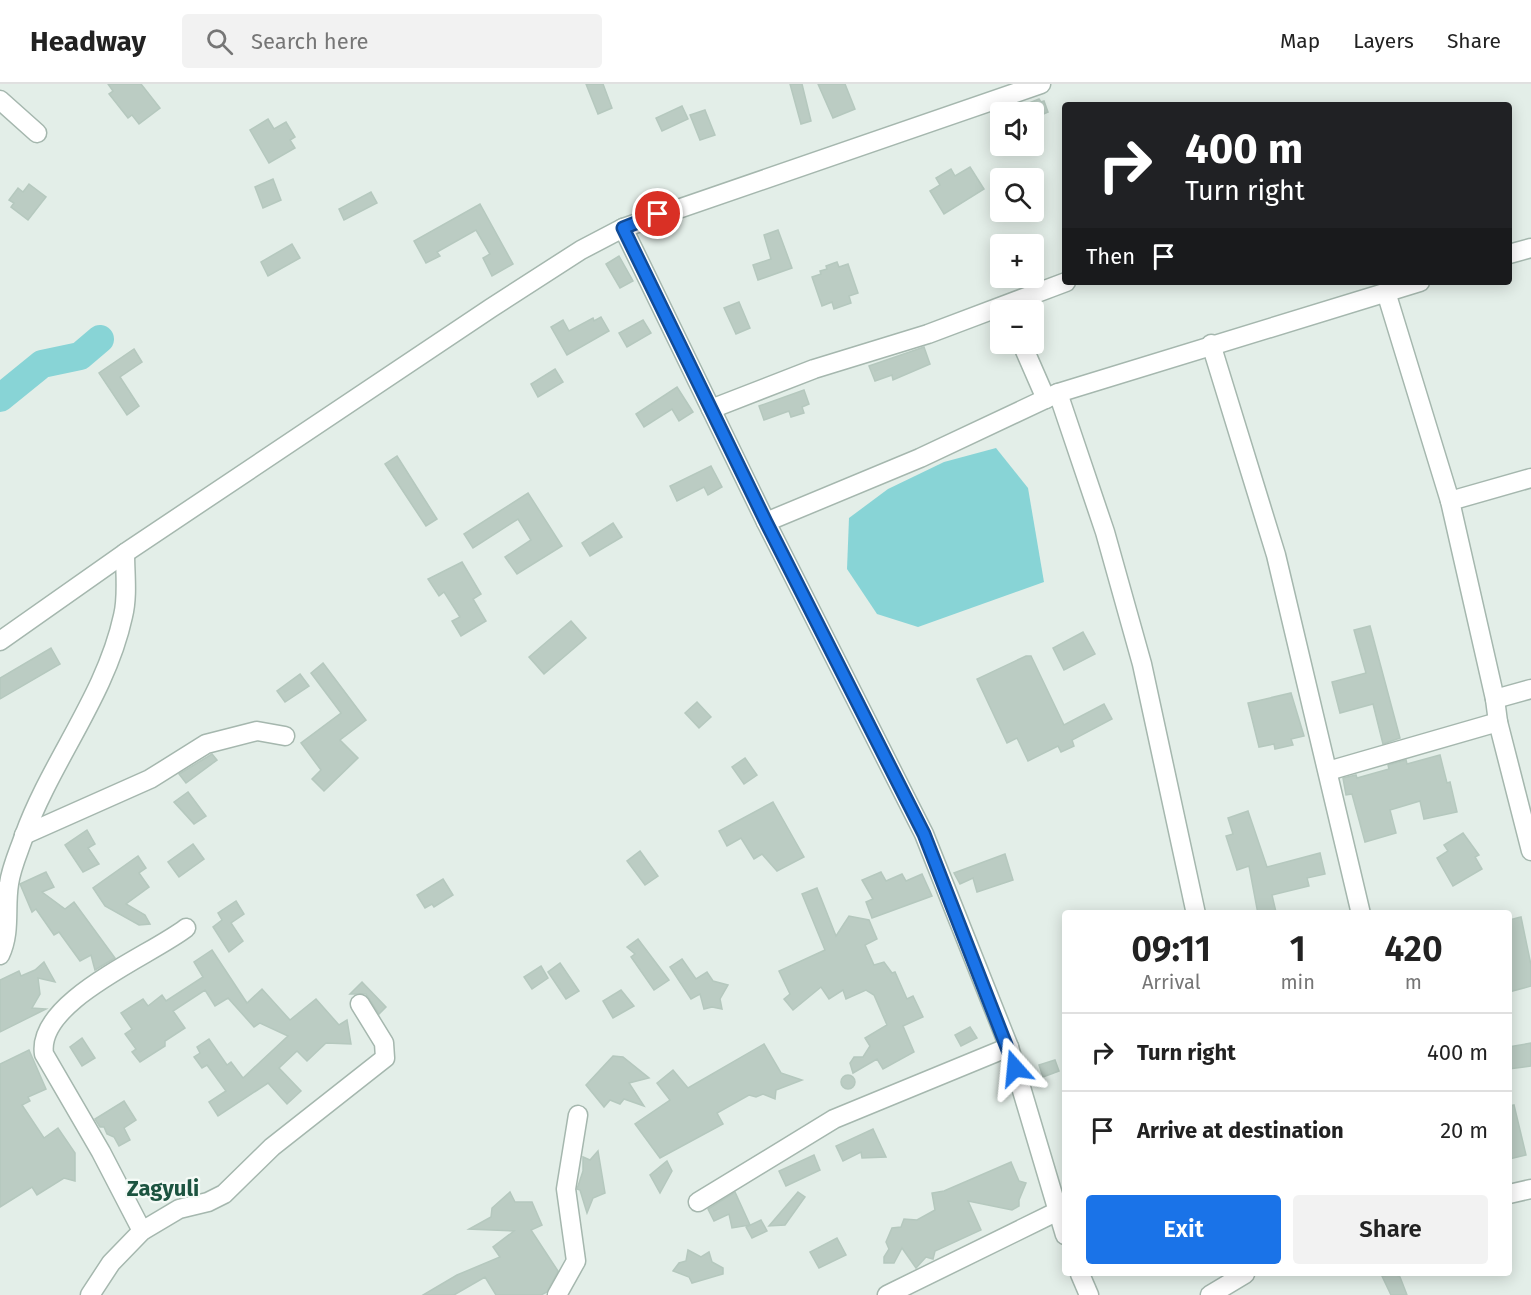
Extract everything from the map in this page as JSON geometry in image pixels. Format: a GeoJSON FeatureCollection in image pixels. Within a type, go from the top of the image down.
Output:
{"type":"FeatureCollection","features":[{"type":"Feature","properties":{"kind":"street"},"geometry":{"type":"LineString","coordinates":[[0,641],[124,553],[581,250],[623,228],[1034,85]]}},
{"type":"Feature","properties":{"kind":"street"},"geometry":{"type":"LineString","coordinates":[[0,100],[37,133]]}},
{"type":"Feature","properties":{"kind":"street"},"geometry":{"type":"LineString","coordinates":[[623,228],[766,522],[924,834],[1009,1047],[1062,1227]]}},
{"type":"Feature","properties":{"kind":"street"},"geometry":{"type":"LineString","coordinates":[[1512,253],[1531,248]]}},
{"type":"Feature","properties":{"kind":"street"},"geometry":{"type":"LineString","coordinates":[[1026,300],[1062,284]]}},
{"type":"Feature","properties":{"kind":"street"},"geometry":{"type":"LineString","coordinates":[[766,522],[920,458],[1052,396],[1211,344],[1410,285]]}},
{"type":"Feature","properties":{"kind":"street"},"geometry":{"type":"LineString","coordinates":[[1386,292],[1450,501],[1495,699],[1498,722],[1531,851]]}},
{"type":"Feature","properties":{"kind":"street"},"geometry":{"type":"LineString","coordinates":[[711,409],[814,369],[990,314]]}},
{"type":"Feature","properties":{"kind":"street"},"geometry":{"type":"LineString","coordinates":[[1211,344],[1276,555],[1360,910]]}},
{"type":"Feature","properties":{"kind":"street"},"geometry":{"type":"LineString","coordinates":[[1029,354],[1052,396],[1105,532],[1143,664],[1195,910]]}},
{"type":"Feature","properties":{"kind":"street"},"geometry":{"type":"LineString","coordinates":[[1450,501],[1531,478]]}},
{"type":"Feature","properties":{"kind":"street"},"geometry":{"type":"LineString","coordinates":[[0,955],[5,945],[9,914],[9,884],[24,835],[113,649],[123,617],[126,596],[124,553]]}},
{"type":"Feature","properties":{"kind":"street"},"geometry":{"type":"LineString","coordinates":[[1495,699],[1531,689]]}},
{"type":"Feature","properties":{"kind":"street"},"geometry":{"type":"LineString","coordinates":[[1328,771],[1498,722]]}},
{"type":"Feature","properties":{"kind":"street"},"geometry":{"type":"LineString","coordinates":[[24,835],[150,779],[206,744],[257,731],[285,736]]}},
{"type":"Feature","properties":{"kind":"street"},"geometry":{"type":"LineString","coordinates":[[142,1231],[101,1152],[44,1054],[42,1042],[47,1029],[74,998],[169,942],[186,928]]}},
{"type":"Feature","properties":{"kind":"street"},"geometry":{"type":"LineString","coordinates":[[90,1295],[111,1263],[142,1231],[179,1209],[208,1202],[224,1194],[272,1147],[385,1058],[384,1043],[360,1004]]}},
{"type":"Feature","properties":{"kind":"street"},"geometry":{"type":"LineString","coordinates":[[698,1202],[834,1119],[1009,1047]]}},
{"type":"Feature","properties":{"kind":"street"},"geometry":{"type":"LineString","coordinates":[[557,1295],[576,1261],[566,1189],[578,1115]]}},
{"type":"Feature","properties":{"kind":"street"},"geometry":{"type":"LineString","coordinates":[[1512,1193],[1531,1189]]}},
{"type":"Feature","properties":{"kind":"street"},"geometry":{"type":"LineString","coordinates":[[887,1295],[1056,1212]]}},
{"type":"Feature","properties":{"kind":"street"},"geometry":{"type":"LineString","coordinates":[[1081,1276],[1089,1295]]}},
{"type":"Feature","properties":{"kind":"street"},"geometry":{"type":"LineString","coordinates":[[1210,1295],[1242,1276]]}},
{"type":"Feature","properties":{"kind":"water"},"geometry":{"type":"Polygon","coordinates":[[[996,448],[1028,488],[1044,582],[918,627],[877,614],[847,569],[849,518],[888,489],[944,462],[996,448]]]}},
{"type":"Feature","properties":{"kind":"building"},"geometry":{"type":"Polygon","coordinates":[[[108,84],[141,84],[160,108],[139,124],[132,115],[128,118],[109,94],[113,91],[108,84]]]}},
{"type":"Feature","properties":{"kind":"building"},"geometry":{"type":"Polygon","coordinates":[[[586,84],[603,84],[612,108],[598,114],[586,84]]]}},
{"type":"Feature","properties":{"kind":"building"},"geometry":{"type":"Polygon","coordinates":[[[790,84],[802,84],[811,121],[801,124],[790,84]]]}},
{"type":"Feature","properties":{"kind":"building"},"geometry":{"type":"Polygon","coordinates":[[[818,84],[845,84],[855,109],[833,118],[818,84]]]}},
{"type":"Feature","properties":{"kind":"building"},"geometry":{"type":"Polygon","coordinates":[[[1044,101],[1048,112],[1044,114],[1044,102],[1041,102],[1044,101]]]}},
{"type":"Feature","properties":{"kind":"building"},"geometry":{"type":"Polygon","coordinates":[[[682,106],[688,119],[662,131],[656,118],[682,106]]]}},
{"type":"Feature","properties":{"kind":"building"},"geometry":{"type":"Polygon","coordinates":[[[705,110],[715,135],[700,140],[690,115],[705,110]]]}},
{"type":"Feature","properties":{"kind":"building"},"geometry":{"type":"Polygon","coordinates":[[[268,119],[274,129],[286,122],[295,137],[290,140],[295,148],[269,163],[250,130],[268,119]]]}},
{"type":"Feature","properties":{"kind":"building"},"geometry":{"type":"Polygon","coordinates":[[[970,167],[984,189],[944,214],[930,191],[940,185],[936,178],[951,169],[955,176],[970,167]]]}},
{"type":"Feature","properties":{"kind":"building"},"geometry":{"type":"Polygon","coordinates":[[[273,179],[281,200],[263,208],[255,187],[273,179]]]}},
{"type":"Feature","properties":{"kind":"building"},"geometry":{"type":"Polygon","coordinates":[[[29,184],[46,197],[28,220],[11,207],[14,203],[9,200],[18,188],[23,192],[29,184]]]}},
{"type":"Feature","properties":{"kind":"building"},"geometry":{"type":"Polygon","coordinates":[[[371,192],[377,203],[344,220],[339,209],[371,192]]]}},
{"type":"Feature","properties":{"kind":"building"},"geometry":{"type":"Polygon","coordinates":[[[480,204],[513,264],[492,276],[483,258],[490,254],[476,230],[437,252],[440,256],[426,263],[414,241],[480,204]]]}},
{"type":"Feature","properties":{"kind":"building"},"geometry":{"type":"Polygon","coordinates":[[[778,230],[792,268],[758,280],[753,265],[771,259],[764,235],[778,230]]]}},
{"type":"Feature","properties":{"kind":"building"},"geometry":{"type":"Polygon","coordinates":[[[292,244],[300,258],[268,276],[261,262],[292,244]]]}},
{"type":"Feature","properties":{"kind":"building"},"geometry":{"type":"Polygon","coordinates":[[[619,256],[633,281],[620,288],[606,264],[619,256]]]}},
{"type":"Feature","properties":{"kind":"building"},"geometry":{"type":"Polygon","coordinates":[[[837,262],[839,267],[848,264],[858,293],[849,296],[851,303],[834,309],[832,302],[822,306],[812,277],[821,274],[820,271],[827,269],[826,266],[837,262]]]}},
{"type":"Feature","properties":{"kind":"building"},"geometry":{"type":"Polygon","coordinates":[[[739,302],[750,328],[736,334],[724,308],[739,302]]]}},
{"type":"Feature","properties":{"kind":"building"},"geometry":{"type":"Polygon","coordinates":[[[601,317],[609,331],[567,355],[551,327],[563,320],[569,331],[593,318],[594,321],[601,317]]]}},
{"type":"Feature","properties":{"kind":"building"},"geometry":{"type":"Polygon","coordinates":[[[643,320],[651,333],[627,347],[619,333],[643,320]]]}},
{"type":"Feature","properties":{"kind":"building"},"geometry":{"type":"Polygon","coordinates":[[[924,347],[930,364],[893,380],[892,375],[875,381],[869,366],[924,347]]]}},
{"type":"Feature","properties":{"kind":"building"},"geometry":{"type":"Polygon","coordinates":[[[134,349],[142,362],[120,377],[139,406],[127,415],[99,373],[134,349]]]}},
{"type":"Feature","properties":{"kind":"building"},"geometry":{"type":"Polygon","coordinates":[[[555,369],[563,382],[538,397],[531,384],[555,369]]]}},
{"type":"Feature","properties":{"kind":"building"},"geometry":{"type":"Polygon","coordinates":[[[677,387],[693,412],[679,421],[672,409],[644,427],[636,414],[677,387]]]}},
{"type":"Feature","properties":{"kind":"building"},"geometry":{"type":"Polygon","coordinates":[[[804,390],[809,404],[802,407],[804,413],[791,417],[789,411],[764,420],[759,406],[804,390]]]}},
{"type":"Feature","properties":{"kind":"building"},"geometry":{"type":"Polygon","coordinates":[[[397,456],[437,519],[426,526],[385,464],[397,456]]]}},
{"type":"Feature","properties":{"kind":"building"},"geometry":{"type":"Polygon","coordinates":[[[711,466],[722,487],[708,495],[704,487],[677,501],[670,486],[711,466]]]}},
{"type":"Feature","properties":{"kind":"building"},"geometry":{"type":"Polygon","coordinates":[[[528,493],[562,546],[517,574],[505,557],[531,540],[518,519],[473,548],[464,534],[528,493]]]}},
{"type":"Feature","properties":{"kind":"building"},"geometry":{"type":"Polygon","coordinates":[[[613,523],[622,537],[590,556],[582,543],[613,523]]]}},
{"type":"Feature","properties":{"kind":"building"},"geometry":{"type":"Polygon","coordinates":[[[462,562],[481,594],[473,599],[486,621],[461,636],[452,621],[460,617],[444,592],[439,596],[428,579],[462,562]]]}},
{"type":"Feature","properties":{"kind":"building"},"geometry":{"type":"Polygon","coordinates":[[[571,621],[586,638],[544,674],[529,657],[571,621]]]}},
{"type":"Feature","properties":{"kind":"building"},"geometry":{"type":"Polygon","coordinates":[[[1370,626],[1400,738],[1383,744],[1373,704],[1340,713],[1332,682],[1366,673],[1354,630],[1370,626]]]}},
{"type":"Feature","properties":{"kind":"building"},"geometry":{"type":"Polygon","coordinates":[[[1083,632],[1095,654],[1064,670],[1053,648],[1083,632]]]}},
{"type":"Feature","properties":{"kind":"building"},"geometry":{"type":"Polygon","coordinates":[[[51,648],[60,664],[0,699],[0,678],[51,648]]]}},
{"type":"Feature","properties":{"kind":"building"},"geometry":{"type":"Polygon","coordinates":[[[1026,656],[1031,656],[1064,725],[1104,704],[1112,719],[1072,740],[1074,746],[1061,752],[1058,746],[1028,761],[1017,738],[1007,743],[977,679],[1026,656]]]}},
{"type":"Feature","properties":{"kind":"building"},"geometry":{"type":"Polygon","coordinates":[[[323,663],[366,720],[340,740],[358,758],[324,791],[312,779],[321,770],[301,743],[341,713],[311,673],[323,663]]]}},
{"type":"Feature","properties":{"kind":"building"},"geometry":{"type":"Polygon","coordinates":[[[300,674],[309,686],[285,702],[277,691],[300,674]]]}},
{"type":"Feature","properties":{"kind":"building"},"geometry":{"type":"Polygon","coordinates":[[[1291,693],[1304,736],[1291,739],[1293,745],[1275,749],[1274,744],[1259,747],[1248,703],[1291,693]]]}},
{"type":"Feature","properties":{"kind":"building"},"geometry":{"type":"Polygon","coordinates":[[[697,702],[711,717],[699,728],[685,713],[697,702]]]}},
{"type":"Feature","properties":{"kind":"building"},"geometry":{"type":"Polygon","coordinates":[[[212,754],[217,760],[186,783],[179,774],[212,754]]]}},
{"type":"Feature","properties":{"kind":"building"},"geometry":{"type":"Polygon","coordinates":[[[1440,755],[1447,783],[1450,782],[1457,812],[1424,819],[1420,801],[1390,810],[1396,833],[1365,842],[1352,794],[1346,795],[1343,778],[1356,775],[1357,778],[1389,769],[1388,765],[1406,760],[1407,764],[1440,755]]]}},
{"type":"Feature","properties":{"kind":"building"},"geometry":{"type":"Polygon","coordinates":[[[745,758],[757,775],[744,784],[732,767],[745,758]]]}},
{"type":"Feature","properties":{"kind":"building"},"geometry":{"type":"Polygon","coordinates":[[[188,792],[206,816],[194,824],[174,802],[188,792]]]}},
{"type":"Feature","properties":{"kind":"building"},"geometry":{"type":"Polygon","coordinates":[[[773,802],[804,857],[777,871],[762,854],[754,859],[741,838],[727,846],[719,831],[773,802]]]}},
{"type":"Feature","properties":{"kind":"building"},"geometry":{"type":"Polygon","coordinates":[[[1248,811],[1267,867],[1320,853],[1325,874],[1307,878],[1309,886],[1272,895],[1276,910],[1257,910],[1249,866],[1237,870],[1226,836],[1233,834],[1228,818],[1248,811]]]}},
{"type":"Feature","properties":{"kind":"building"},"geometry":{"type":"Polygon","coordinates":[[[87,830],[95,844],[88,848],[99,864],[83,872],[65,845],[87,830]]]}},
{"type":"Feature","properties":{"kind":"building"},"geometry":{"type":"Polygon","coordinates":[[[1463,833],[1479,855],[1475,857],[1482,869],[1453,886],[1437,858],[1448,851],[1444,845],[1463,833]]]}},
{"type":"Feature","properties":{"kind":"building"},"geometry":{"type":"Polygon","coordinates":[[[193,844],[204,859],[179,877],[168,862],[193,844]]]}},
{"type":"Feature","properties":{"kind":"building"},"geometry":{"type":"Polygon","coordinates":[[[640,851],[658,876],[645,885],[627,861],[640,851]]]}},
{"type":"Feature","properties":{"kind":"building"},"geometry":{"type":"Polygon","coordinates":[[[1005,854],[1013,880],[977,892],[973,878],[960,884],[954,873],[1005,854]]]}},
{"type":"Feature","properties":{"kind":"building"},"geometry":{"type":"Polygon","coordinates":[[[138,856],[146,868],[139,873],[149,887],[126,904],[145,915],[150,924],[139,925],[105,906],[93,888],[138,856]]]}},
{"type":"Feature","properties":{"kind":"building"},"geometry":{"type":"Polygon","coordinates":[[[46,872],[54,887],[42,892],[65,909],[74,902],[115,958],[95,970],[91,955],[80,961],[59,932],[54,935],[36,909],[32,912],[20,884],[46,872]]]}},
{"type":"Feature","properties":{"kind":"building"},"geometry":{"type":"Polygon","coordinates":[[[881,872],[886,881],[902,874],[906,881],[922,874],[932,896],[872,918],[866,902],[873,899],[862,880],[881,872]]]}},
{"type":"Feature","properties":{"kind":"building"},"geometry":{"type":"Polygon","coordinates":[[[443,879],[453,895],[434,907],[432,904],[425,908],[417,895],[443,879]]]}},
{"type":"Feature","properties":{"kind":"building"},"geometry":{"type":"Polygon","coordinates":[[[817,888],[836,936],[849,916],[869,920],[877,939],[865,945],[874,965],[884,962],[892,973],[895,972],[907,999],[913,996],[923,1017],[903,1026],[914,1052],[883,1069],[877,1059],[853,1073],[850,1063],[854,1057],[863,1057],[870,1046],[865,1038],[887,1025],[874,995],[866,990],[846,999],[843,990],[829,999],[821,987],[793,1010],[784,999],[790,994],[779,971],[825,950],[802,894],[817,888]]]}},
{"type":"Feature","properties":{"kind":"building"},"geometry":{"type":"Polygon","coordinates":[[[236,901],[244,914],[231,923],[243,941],[229,952],[213,927],[222,920],[218,913],[236,901]]]}},
{"type":"Feature","properties":{"kind":"building"},"geometry":{"type":"Polygon","coordinates":[[[1521,917],[1531,965],[1531,986],[1512,991],[1512,919],[1521,917]]]}},
{"type":"Feature","properties":{"kind":"building"},"geometry":{"type":"Polygon","coordinates":[[[638,939],[669,980],[654,990],[631,957],[635,954],[627,947],[638,939]]]}},
{"type":"Feature","properties":{"kind":"building"},"geometry":{"type":"Polygon","coordinates":[[[212,950],[247,1003],[262,989],[290,1020],[316,999],[339,1025],[347,1020],[351,1044],[326,1043],[307,1061],[297,1051],[279,1068],[301,1091],[287,1104],[268,1083],[218,1116],[209,1102],[226,1091],[207,1065],[202,1068],[194,1057],[200,1053],[197,1047],[209,1039],[227,1065],[231,1062],[243,1078],[288,1036],[260,1023],[254,1027],[228,998],[215,1006],[205,990],[173,1011],[185,1028],[165,1041],[165,1046],[140,1062],[132,1052],[136,1049],[125,1034],[132,1029],[121,1013],[143,999],[148,1006],[162,995],[166,1001],[203,977],[194,962],[212,950]]]}},
{"type":"Feature","properties":{"kind":"building"},"geometry":{"type":"Polygon","coordinates":[[[682,959],[696,979],[707,972],[713,981],[728,985],[720,999],[722,1009],[712,1007],[704,1009],[700,994],[691,999],[670,967],[682,959]]]}},
{"type":"Feature","properties":{"kind":"building"},"geometry":{"type":"Polygon","coordinates":[[[44,962],[55,982],[38,978],[40,994],[32,1008],[46,1009],[0,1032],[0,980],[19,971],[21,976],[35,970],[44,962]]]}},
{"type":"Feature","properties":{"kind":"building"},"geometry":{"type":"Polygon","coordinates":[[[560,963],[579,991],[566,999],[548,972],[560,963]]]}},
{"type":"Feature","properties":{"kind":"building"},"geometry":{"type":"Polygon","coordinates":[[[541,966],[548,978],[532,989],[524,977],[541,966]]]}},
{"type":"Feature","properties":{"kind":"building"},"geometry":{"type":"Polygon","coordinates":[[[362,982],[386,1007],[379,1014],[366,994],[350,994],[362,982]]]}},
{"type":"Feature","properties":{"kind":"building"},"geometry":{"type":"Polygon","coordinates":[[[621,990],[634,1006],[613,1018],[603,1001],[621,990]]]}},
{"type":"Feature","properties":{"kind":"building"},"geometry":{"type":"Polygon","coordinates":[[[970,1027],[977,1038],[961,1046],[955,1035],[970,1027]]]}},
{"type":"Feature","properties":{"kind":"building"},"geometry":{"type":"Polygon","coordinates":[[[82,1038],[95,1058],[82,1066],[70,1047],[82,1038]]]}},
{"type":"Feature","properties":{"kind":"building"},"geometry":{"type":"Polygon","coordinates":[[[1531,1043],[1531,1066],[1512,1069],[1512,1046],[1531,1043]]]}},
{"type":"Feature","properties":{"kind":"building"},"geometry":{"type":"Polygon","coordinates":[[[764,1044],[781,1073],[802,1080],[776,1090],[775,1099],[763,1094],[756,1097],[749,1095],[717,1113],[723,1124],[660,1158],[635,1124],[670,1100],[657,1083],[673,1070],[688,1088],[764,1044]]]}},
{"type":"Feature","properties":{"kind":"building"},"geometry":{"type":"Polygon","coordinates":[[[29,1050],[46,1089],[28,1097],[30,1101],[22,1105],[44,1138],[58,1128],[75,1153],[75,1181],[64,1178],[37,1195],[32,1187],[0,1207],[0,1064],[29,1050]]]}},
{"type":"Feature","properties":{"kind":"building"},"geometry":{"type":"Polygon","coordinates":[[[613,1056],[623,1057],[649,1078],[629,1083],[644,1106],[624,1099],[620,1104],[610,1100],[604,1107],[586,1085],[613,1056]]]}},
{"type":"Feature","properties":{"kind":"building"},"geometry":{"type":"Polygon","coordinates":[[[1055,1060],[1059,1071],[1043,1077],[1039,1065],[1055,1060]]]}},
{"type":"Feature","properties":{"kind":"building"},"geometry":{"type":"Polygon","coordinates":[[[848,1075],[853,1077],[855,1082],[853,1087],[848,1089],[843,1087],[841,1082],[843,1077],[848,1075]]]}},
{"type":"Feature","properties":{"kind":"building"},"geometry":{"type":"Polygon","coordinates":[[[124,1101],[136,1120],[124,1128],[130,1140],[119,1146],[114,1137],[107,1134],[104,1127],[100,1127],[95,1119],[124,1101]]]}},
{"type":"Feature","properties":{"kind":"building"},"geometry":{"type":"Polygon","coordinates":[[[1512,1105],[1514,1105],[1526,1155],[1512,1158],[1512,1105]]]}},
{"type":"Feature","properties":{"kind":"building"},"geometry":{"type":"Polygon","coordinates":[[[873,1129],[886,1157],[862,1158],[861,1152],[843,1161],[836,1146],[873,1129]]]}},
{"type":"Feature","properties":{"kind":"building"},"geometry":{"type":"Polygon","coordinates":[[[598,1151],[605,1193],[593,1198],[587,1213],[580,1190],[577,1189],[583,1171],[583,1157],[590,1160],[598,1151]]]}},
{"type":"Feature","properties":{"kind":"building"},"geometry":{"type":"Polygon","coordinates":[[[814,1155],[820,1170],[786,1186],[779,1171],[814,1155]]]}},
{"type":"Feature","properties":{"kind":"building"},"geometry":{"type":"Polygon","coordinates":[[[667,1161],[672,1171],[660,1193],[650,1175],[667,1161]]]}},
{"type":"Feature","properties":{"kind":"building"},"geometry":{"type":"Polygon","coordinates":[[[1011,1162],[1019,1181],[1026,1183],[1019,1206],[1012,1210],[968,1201],[981,1230],[935,1251],[933,1259],[926,1257],[916,1268],[902,1248],[894,1263],[884,1263],[884,1257],[889,1249],[886,1242],[892,1228],[901,1227],[904,1219],[917,1220],[935,1210],[932,1193],[944,1191],[1011,1162]]]}},
{"type":"Feature","properties":{"kind":"building"},"geometry":{"type":"Polygon","coordinates":[[[510,1192],[515,1202],[532,1202],[542,1225],[531,1230],[558,1271],[547,1292],[541,1295],[496,1295],[485,1277],[454,1295],[423,1295],[457,1275],[500,1257],[493,1247],[514,1231],[469,1229],[491,1217],[492,1208],[510,1192]]]}},
{"type":"Feature","properties":{"kind":"building"},"geometry":{"type":"Polygon","coordinates":[[[735,1192],[750,1225],[732,1228],[729,1214],[714,1221],[708,1209],[735,1192]]]}},
{"type":"Feature","properties":{"kind":"building"},"geometry":{"type":"Polygon","coordinates":[[[798,1192],[805,1197],[785,1225],[769,1226],[798,1192]]]}},
{"type":"Feature","properties":{"kind":"building"},"geometry":{"type":"Polygon","coordinates":[[[761,1220],[767,1231],[752,1238],[746,1227],[761,1220]]]}},
{"type":"Feature","properties":{"kind":"building"},"geometry":{"type":"Polygon","coordinates":[[[837,1238],[846,1255],[819,1268],[810,1252],[837,1238]]]}},
{"type":"Feature","properties":{"kind":"building"},"geometry":{"type":"Polygon","coordinates":[[[688,1250],[701,1257],[709,1252],[712,1262],[723,1268],[723,1274],[692,1283],[689,1277],[673,1271],[679,1263],[686,1261],[688,1250]]]}},
{"type":"Feature","properties":{"kind":"building"},"geometry":{"type":"Polygon","coordinates":[[[1382,1276],[1400,1277],[1407,1295],[1391,1295],[1382,1276]]]}},
{"type":"Feature","properties":{"kind":"waterway"},"geometry":{"type":"LineString","coordinates":[[0,398],[42,364],[80,356],[100,339]]}},
{"type":"Feature","properties":{"kind":"district","name":"Zagyuli"},"geometry":{"type":"Point","coordinates":[163,1188]}},
{"type":"Feature","properties":{"kind":"route"},"geometry":{"type":"LineString","coordinates":[[658,214],[623,228],[766,522],[924,834],[1009,1047],[1015,1068]]}}]}
